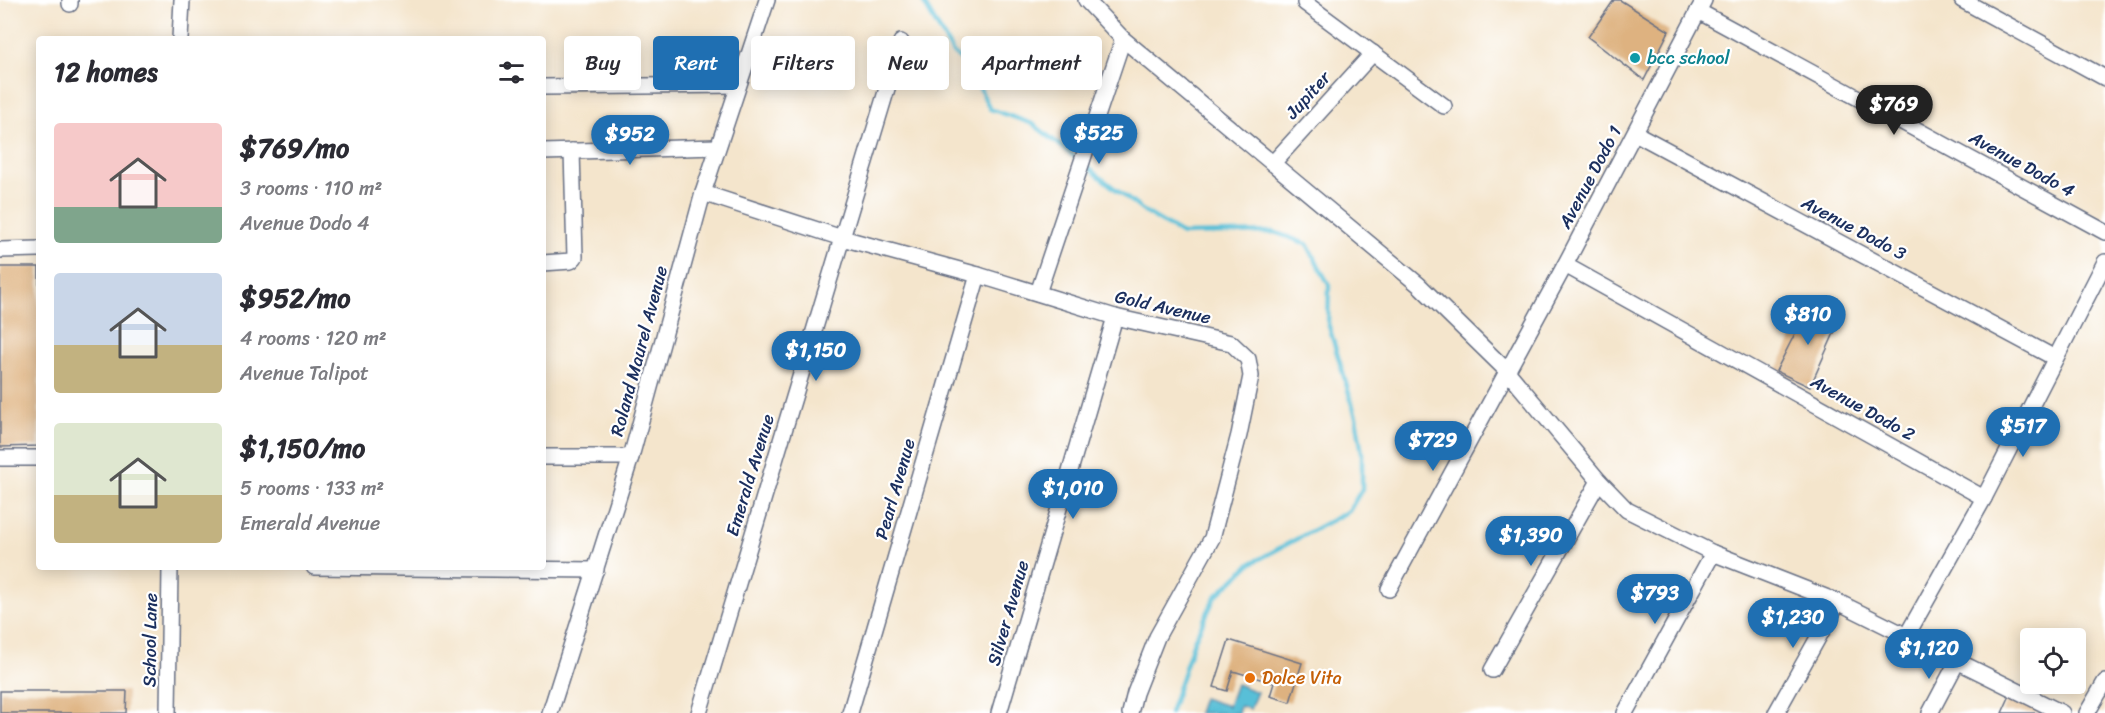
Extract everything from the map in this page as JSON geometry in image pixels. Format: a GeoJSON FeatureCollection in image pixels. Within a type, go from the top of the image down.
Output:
{"type":"FeatureCollection","features":[{"type":"Feature","properties":{"kind":"street"},"geometry":{"type":"LineString","coordinates":[[180,36],[182,0]]}},
{"type":"Feature","properties":{"kind":"street","name":"Roland Maurel Avenue"},"geometry":{"type":"LineString","coordinates":[[739,82],[767,0]]}},
{"type":"Feature","properties":{"kind":"street"},"geometry":{"type":"LineString","coordinates":[[1087,0],[1123,39],[1419,285],[1507,370],[1599,481],[1627,510],[1713,553],[1838,602],[2062,713]]}},
{"type":"Feature","properties":{"kind":"street"},"geometry":{"type":"LineString","coordinates":[[1962,0],[2105,78]]}},
{"type":"Feature","properties":{"kind":"street"},"geometry":{"type":"LineString","coordinates":[[1305,3],[1444,106]]}},
{"type":"Feature","properties":{"kind":"street","name":"Avenue Dodo 1"},"geometry":{"type":"LineString","coordinates":[[1389,589],[1565,265],[1701,5]]}},
{"type":"Feature","properties":{"kind":"street","name":"Avenue Dodo 4"},"geometry":{"type":"LineString","coordinates":[[1701,5],[2105,232]]}},
{"type":"Feature","properties":{"kind":"street"},"geometry":{"type":"LineString","coordinates":[[1038,293],[1123,39]]}},
{"type":"Feature","properties":{"kind":"street","name":"Jupiter"},"geometry":{"type":"LineString","coordinates":[[1272,163],[1372,53]]}},
{"type":"Feature","properties":{"kind":"street"},"geometry":{"type":"LineString","coordinates":[[546,87],[653,86]]}},
{"type":"Feature","properties":{"kind":"street","name":"Roland Maurel Avenue"},"geometry":{"type":"LineString","coordinates":[[550,713],[631,457],[703,193],[736,90]]}},
{"type":"Feature","properties":{"kind":"street","name":"Emerald Avenue"},"geometry":{"type":"LineString","coordinates":[[699,713],[887,90]]}},
{"type":"Feature","properties":{"kind":"street","name":"Avenue Dodo 3"},"geometry":{"type":"LineString","coordinates":[[1635,133],[2055,358]]}},
{"type":"Feature","properties":{"kind":"street"},"geometry":{"type":"LineString","coordinates":[[546,152],[717,147]]}},
{"type":"Feature","properties":{"kind":"street"},"geometry":{"type":"LineString","coordinates":[[546,263],[571,261],[575,257],[572,151]]}},
{"type":"Feature","properties":{"kind":"street","name":"Gold Avenue"},"geometry":{"type":"LineString","coordinates":[[703,193],[842,238],[978,275],[1115,317],[1231,343],[1248,359],[1251,376],[1239,435],[1212,538],[1157,638],[1135,693],[1130,713]]}},
{"type":"Feature","properties":{"kind":"street"},"geometry":{"type":"LineString","coordinates":[[0,250],[36,249]]}},
{"type":"Feature","properties":{"kind":"street"},"geometry":{"type":"LineString","coordinates":[[1906,635],[1984,498],[2105,262]]}},
{"type":"Feature","properties":{"kind":"street","name":"Avenue Dodo 2"},"geometry":{"type":"LineString","coordinates":[[1565,265],[1984,498]]}},
{"type":"Feature","properties":{"kind":"street","name":"Pearl Avenue"},"geometry":{"type":"LineString","coordinates":[[850,713],[978,275]]}},
{"type":"Feature","properties":{"kind":"street","name":"Silver Avenue"},"geometry":{"type":"LineString","coordinates":[[999,713],[1115,317]]}},
{"type":"Feature","properties":{"kind":"street"},"geometry":{"type":"LineString","coordinates":[[546,457],[631,457]]}},
{"type":"Feature","properties":{"kind":"street"},"geometry":{"type":"LineString","coordinates":[[0,458],[36,458]]}},
{"type":"Feature","properties":{"kind":"street"},"geometry":{"type":"LineString","coordinates":[[1492,670],[1599,481]]}},
{"type":"Feature","properties":{"kind":"street"},"geometry":{"type":"LineString","coordinates":[[1625,713],[1713,553]]}},
{"type":"Feature","properties":{"kind":"street"},"geometry":{"type":"LineString","coordinates":[[546,569],[596,570]]}},
{"type":"Feature","properties":{"kind":"street","name":"School Lane"},"geometry":{"type":"LineString","coordinates":[[168,713],[170,570]]}},
{"type":"Feature","properties":{"kind":"street"},"geometry":{"type":"LineString","coordinates":[[1776,713],[1838,602]]}},
{"type":"Feature","properties":{"kind":"street"},"geometry":{"type":"LineString","coordinates":[[1930,713],[1957,662]]}},
{"type":"Feature","properties":{"kind":"street"},"geometry":{"type":"LineString","coordinates":[[2087,713],[2105,682]]}},
{"type":"Feature","properties":{"kind":"water"},"geometry":{"type":"Polygon","coordinates":[[[1236,684],[1257,692],[1250,709],[1240,706],[1238,713],[1198,713],[1203,698],[1228,706],[1236,684]]]}},
{"type":"Feature","properties":{"kind":"building","name":"bcc school"},"geometry":{"type":"Polygon","coordinates":[[[1614,0],[1620,0],[1669,31],[1644,80],[1588,37],[1614,0]]]}},
{"type":"Feature","properties":{"kind":"building"},"geometry":{"type":"Polygon","coordinates":[[[0,267],[36,267],[36,446],[0,447],[0,267]]]}},
{"type":"Feature","properties":{"kind":"building"},"geometry":{"type":"Polygon","coordinates":[[[1810,304],[1839,322],[1810,387],[1776,371],[1810,304]]]}},
{"type":"Feature","properties":{"kind":"building"},"geometry":{"type":"Polygon","coordinates":[[[1229,640],[1302,663],[1290,702],[1270,696],[1274,683],[1233,671],[1227,691],[1214,687],[1229,640]]]}},
{"type":"Feature","properties":{"kind":"building"},"geometry":{"type":"Polygon","coordinates":[[[0,691],[127,691],[126,713],[0,713],[0,691]]]}},
{"type":"Feature","properties":{"kind":"building"},"geometry":{"type":"Polygon","coordinates":[[[2011,693],[2043,709],[2041,713],[2002,713],[2011,693]]]}},
{"type":"Feature","properties":{"kind":"waterway"},"geometry":{"type":"LineString","coordinates":[[922,0],[953,53],[970,68],[990,109],[1033,124],[1142,210],[1182,234],[1274,232],[1307,244],[1329,285],[1328,323],[1356,417],[1362,453],[1362,489],[1349,511],[1250,564],[1215,597],[1194,641],[1170,713]]}},
{"type":"Feature","properties":{"kind":"place","name":"bcc school"},"geometry":{"type":"Point","coordinates":[1635,58]}},
{"type":"Feature","properties":{"kind":"place","name":"Dolce Vita"},"geometry":{"type":"Point","coordinates":[1250,678]}}]}
